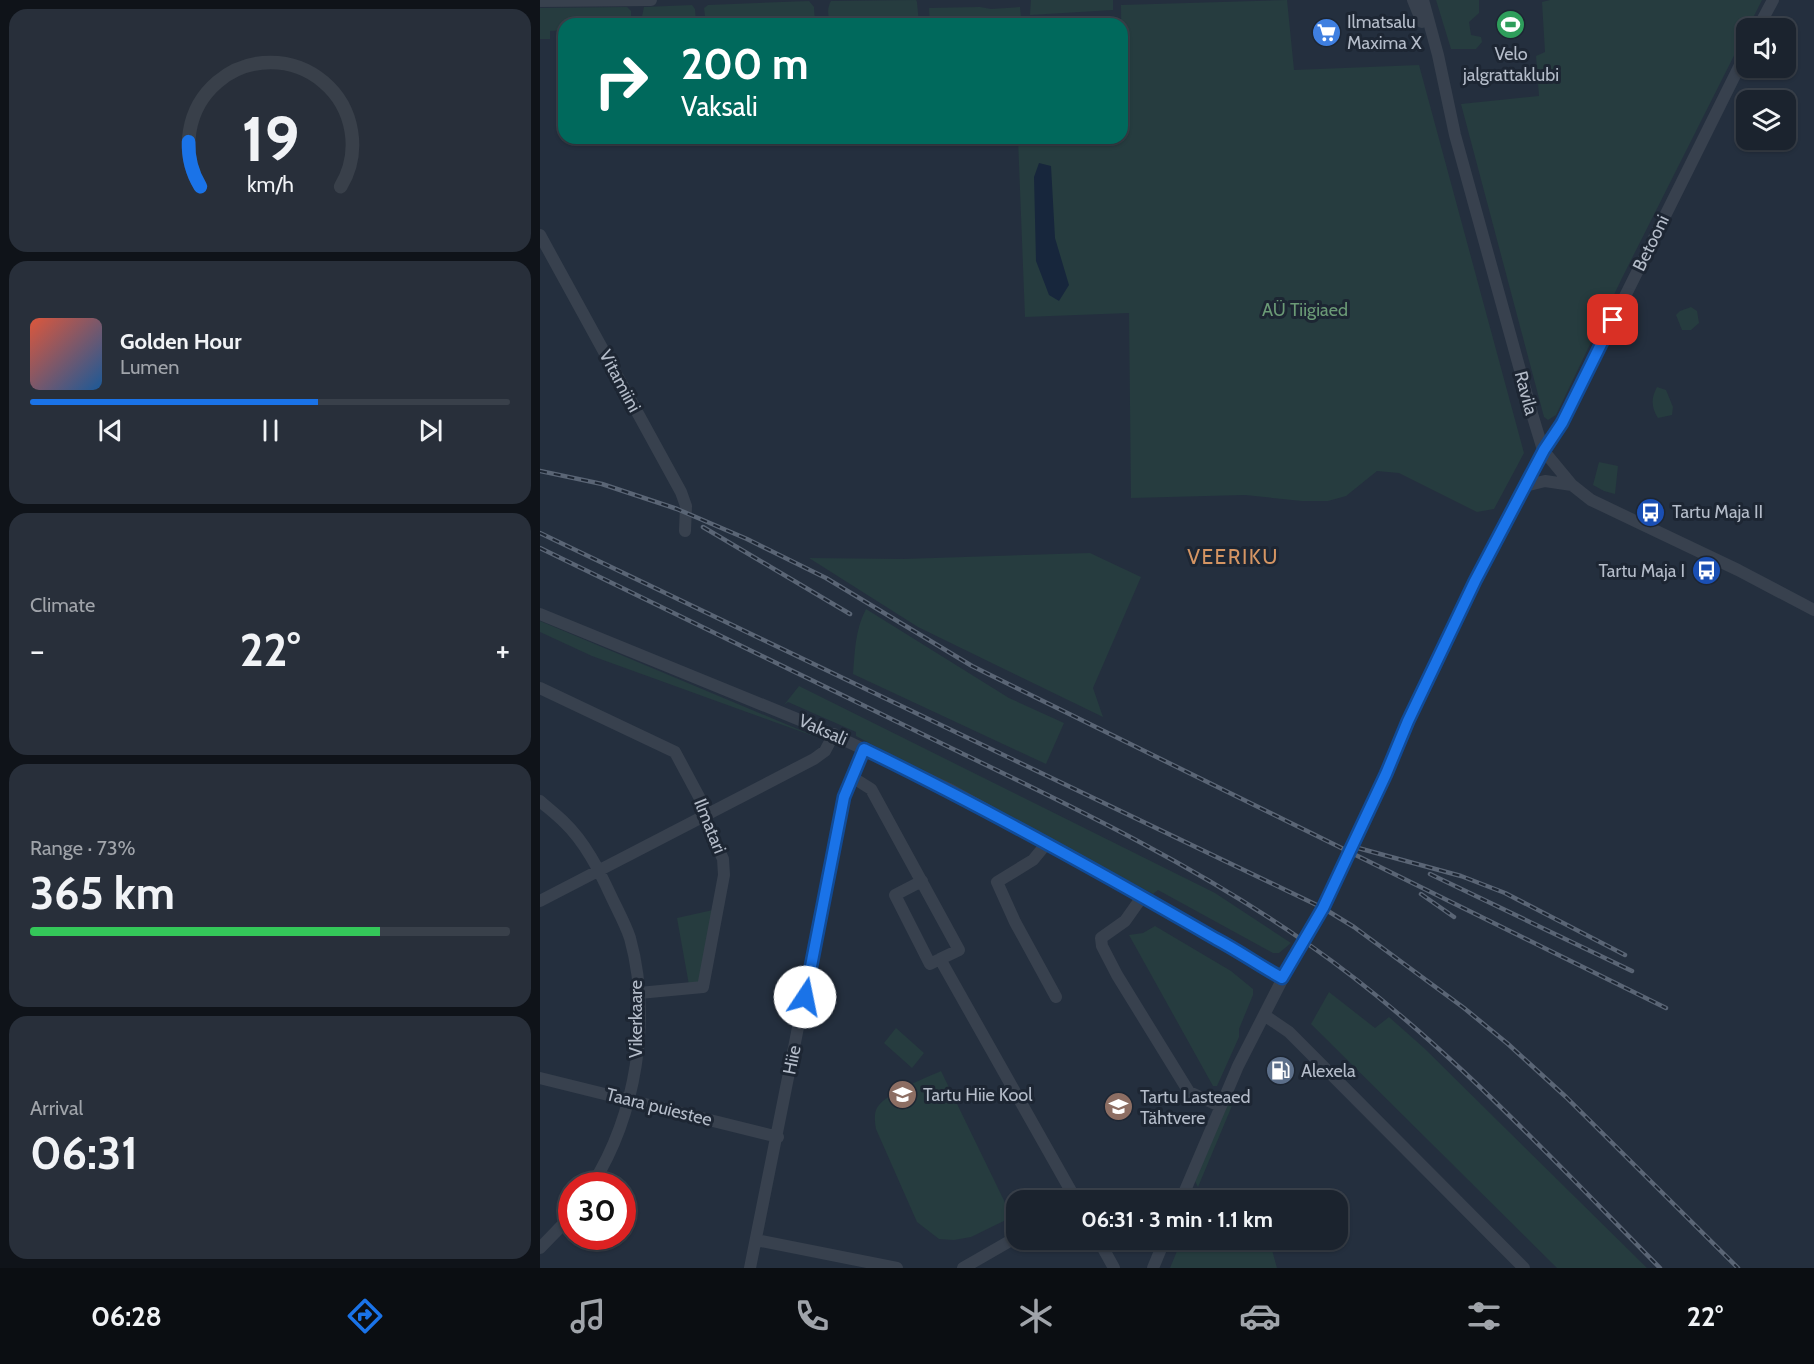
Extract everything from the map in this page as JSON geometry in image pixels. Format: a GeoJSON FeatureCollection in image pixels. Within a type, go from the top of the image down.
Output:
{"type":"FeatureCollection","features":[{"type":"Feature","properties":{"kind":"street"},"geometry":{"type":"LineString","coordinates":[[540,1],[651,0]]}},
{"type":"Feature","properties":{"kind":"street","name":"Ravila"},"geometry":{"type":"LineString","coordinates":[[1413,0],[1446,97],[1544,450],[1572,485],[1591,500],[1738,570],[1814,610]]}},
{"type":"Feature","properties":{"kind":"street","name":"Ravila"},"geometry":{"type":"LineString","coordinates":[[1423,0],[1438,55],[1446,97]]}},
{"type":"Feature","properties":{"kind":"street"},"geometry":{"type":"LineString","coordinates":[[1763,18],[1773,0]]}},
{"type":"Feature","properties":{"kind":"street","name":"Betooni"},"geometry":{"type":"LineString","coordinates":[[1185,1190],[1220,1106],[1282,978],[1323,908],[1386,774],[1422,690],[1475,581],[1544,450],[1562,423],[1736,74]]}},
{"type":"Feature","properties":{"kind":"street","name":"Vitamiini"},"geometry":{"type":"LineString","coordinates":[[540,235],[681,492],[686,506],[686,531]]}},
{"type":"Feature","properties":{"kind":"street"},"geometry":{"type":"LineString","coordinates":[[1525,486],[1545,481],[1572,485]]}},
{"type":"Feature","properties":{"kind":"street","name":"Vaksali"},"geometry":{"type":"LineString","coordinates":[[540,614],[834,734],[951,790],[1282,978]]}},
{"type":"Feature","properties":{"kind":"street","name":"Ilmatari"},"geometry":{"type":"LineString","coordinates":[[540,688],[675,752],[705,808],[705,820],[723,859],[725,867],[703,987],[639,993]]}},
{"type":"Feature","properties":{"kind":"street"},"geometry":{"type":"LineString","coordinates":[[540,901],[820,756],[834,734]]}},
{"type":"Feature","properties":{"kind":"street","name":"Hiie"},"geometry":{"type":"LineString","coordinates":[[750,1268],[844,797],[864,749]]}},
{"type":"Feature","properties":{"kind":"street"},"geometry":{"type":"LineString","coordinates":[[852,777],[871,789],[922,881],[958,950],[930,964],[895,895],[922,881]]}},
{"type":"Feature","properties":{"kind":"street","name":"Vikerkaare"},"geometry":{"type":"LineString","coordinates":[[540,801],[566,824],[599,870],[629,937],[639,993],[638,1053],[630,1101],[600,1172]]}},
{"type":"Feature","properties":{"kind":"street"},"geometry":{"type":"LineString","coordinates":[[1047,843],[1033,860],[997,882],[1015,922],[1056,997]]}},
{"type":"Feature","properties":{"kind":"street"},"geometry":{"type":"LineString","coordinates":[[1142,897],[1125,921],[1101,938],[1102,946],[1117,975],[1190,1092],[1220,1106]]}},
{"type":"Feature","properties":{"kind":"street"},"geometry":{"type":"LineString","coordinates":[[940,959],[1070,1190]]}},
{"type":"Feature","properties":{"kind":"street"},"geometry":{"type":"LineString","coordinates":[[1264,1015],[1289,1032],[1524,1268]]}},
{"type":"Feature","properties":{"kind":"street","name":"Taara puiestee"},"geometry":{"type":"LineString","coordinates":[[540,1078],[777,1137]]}},
{"type":"Feature","properties":{"kind":"street"},"geometry":{"type":"LineString","coordinates":[[540,1248],[558,1229]]}},
{"type":"Feature","properties":{"kind":"street"},"geometry":{"type":"LineString","coordinates":[[756,1240],[849,1263],[897,1268]]}},
{"type":"Feature","properties":{"kind":"street"},"geometry":{"type":"LineString","coordinates":[[963,1268],[1006,1244]]}},
{"type":"Feature","properties":{"kind":"street"},"geometry":{"type":"LineString","coordinates":[[1104,1250],[1114,1268]]}},
{"type":"Feature","properties":{"kind":"street"},"geometry":{"type":"LineString","coordinates":[[1153,1268],[1160,1250]]}},
{"type":"Feature","properties":{"kind":"green space"},"geometry":{"type":"Polygon","coordinates":[[[916,0],[918,18],[829,18],[831,1],[916,0]]]}},
{"type":"Feature","properties":{"kind":"green space"},"geometry":{"type":"Polygon","coordinates":[[[1031,0],[1113,0],[1113,10],[1030,15],[1031,0]]]}},
{"type":"Feature","properties":{"kind":"green space","name":"AÜ Tiigiaed"},"geometry":{"type":"Polygon","coordinates":[[[1287,0],[1294,70],[1419,65],[1524,453],[1494,509],[1477,512],[1399,473],[1377,471],[1346,496],[1328,501],[1302,501],[1245,495],[1131,498],[1129,313],[1025,317],[1018,144],[1128,144],[1128,18],[1121,18],[1121,5],[1287,0]]]}},
{"type":"Feature","properties":{"kind":"green space"},"geometry":{"type":"Polygon","coordinates":[[[1436,0],[1479,0],[1479,13],[1469,22],[1471,35],[1481,37],[1482,42],[1476,49],[1451,49],[1436,0]]]}},
{"type":"Feature","properties":{"kind":"green space"},"geometry":{"type":"Polygon","coordinates":[[[1550,0],[1762,0],[1753,18],[1736,18],[1736,52],[1556,415],[1548,420],[1544,417],[1461,104],[1539,96],[1536,56],[1545,52],[1542,2],[1550,0]]]}},
{"type":"Feature","properties":{"kind":"green space"},"geometry":{"type":"Polygon","coordinates":[[[809,1],[814,7],[815,18],[705,18],[704,8],[708,5],[809,1]]]}},
{"type":"Feature","properties":{"kind":"green space"},"geometry":{"type":"Polygon","coordinates":[[[692,5],[696,18],[642,18],[644,7],[692,5]]]}},
{"type":"Feature","properties":{"kind":"green space"},"geometry":{"type":"Polygon","coordinates":[[[627,7],[631,11],[631,18],[558,18],[558,30],[550,31],[550,39],[540,39],[540,8],[627,7]]]}},
{"type":"Feature","properties":{"kind":"green space"},"geometry":{"type":"Polygon","coordinates":[[[1020,7],[1021,18],[930,18],[929,8],[1020,7]]]}},
{"type":"Feature","properties":{"kind":"green space"},"geometry":{"type":"Polygon","coordinates":[[[1691,307],[1697,311],[1699,323],[1691,330],[1682,330],[1676,315],[1691,307]]]}},
{"type":"Feature","properties":{"kind":"green space"},"geometry":{"type":"Polygon","coordinates":[[[1657,387],[1666,390],[1673,407],[1672,415],[1658,418],[1653,406],[1657,387]]]}},
{"type":"Feature","properties":{"kind":"green space"},"geometry":{"type":"Polygon","coordinates":[[[1599,462],[1618,466],[1615,494],[1593,485],[1599,462]]]}},
{"type":"Feature","properties":{"kind":"green space"},"geometry":{"type":"Polygon","coordinates":[[[1090,553],[1141,577],[1093,688],[1103,717],[918,627],[809,558],[903,559],[1090,553]]]}},
{"type":"Feature","properties":{"kind":"green space"},"geometry":{"type":"Polygon","coordinates":[[[866,609],[1009,698],[1064,723],[1046,764],[853,674],[858,633],[866,609]]]}},
{"type":"Feature","properties":{"kind":"green space"},"geometry":{"type":"Polygon","coordinates":[[[540,621],[819,738],[592,656],[540,632],[540,621]]]}},
{"type":"Feature","properties":{"kind":"green space"},"geometry":{"type":"Polygon","coordinates":[[[799,686],[1215,893],[1291,943],[1279,953],[1273,953],[1158,890],[1153,894],[856,736],[856,732],[788,702],[784,705],[799,686]]]}},
{"type":"Feature","properties":{"kind":"green space"},"geometry":{"type":"Polygon","coordinates":[[[713,910],[701,981],[689,985],[677,918],[713,910]]]}},
{"type":"Feature","properties":{"kind":"green space"},"geometry":{"type":"Polygon","coordinates":[[[1155,926],[1231,971],[1253,989],[1253,995],[1239,1029],[1239,1037],[1217,1086],[1213,1086],[1129,935],[1143,933],[1155,926]]]}},
{"type":"Feature","properties":{"kind":"green space"},"geometry":{"type":"Polygon","coordinates":[[[1329,992],[1375,1028],[1389,1017],[1424,1048],[1647,1268],[1557,1268],[1311,1024],[1329,992]]]}},
{"type":"Feature","properties":{"kind":"green space"},"geometry":{"type":"Polygon","coordinates":[[[896,1028],[924,1053],[912,1068],[884,1043],[896,1028]]]}},
{"type":"Feature","properties":{"kind":"green space"},"geometry":{"type":"Polygon","coordinates":[[[941,1071],[1006,1205],[1006,1220],[971,1237],[954,1240],[939,1239],[917,1222],[875,1122],[876,1110],[880,1104],[905,1087],[941,1071]]]}},
{"type":"Feature","properties":{"kind":"green space"},"geometry":{"type":"Polygon","coordinates":[[[1230,1098],[1234,1101],[1198,1187],[1195,1181],[1230,1098]]]}},
{"type":"Feature","properties":{"kind":"green space"},"geometry":{"type":"Polygon","coordinates":[[[1177,1250],[1272,1250],[1277,1268],[1170,1268],[1177,1250]]]}},
{"type":"Feature","properties":{"kind":"water"},"geometry":{"type":"Polygon","coordinates":[[[1039,163],[1051,166],[1055,238],[1069,285],[1059,301],[1049,295],[1036,261],[1034,177],[1039,163]]]}},
{"type":"Feature","properties":{"kind":"railway"},"geometry":{"type":"LineString","coordinates":[[540,471],[602,484],[677,509],[747,539],[826,578],[972,666],[1666,1008]]}},
{"type":"Feature","properties":{"kind":"railway"},"geometry":{"type":"LineString","coordinates":[[703,527],[850,614]]}},
{"type":"Feature","properties":{"kind":"railway"},"geometry":{"type":"LineString","coordinates":[[540,533],[1323,908],[1354,927],[1464,1008],[1508,1044],[1566,1097],[1738,1268]]}},
{"type":"Feature","properties":{"kind":"railway"},"geometry":{"type":"LineString","coordinates":[[540,548],[1090,816],[1135,839],[1266,916],[1356,979],[1403,1017],[1491,1098],[1660,1268]]}},
{"type":"Feature","properties":{"kind":"railway"},"geometry":{"type":"LineString","coordinates":[[1358,848],[1461,876],[1505,893],[1625,955]]}},
{"type":"Feature","properties":{"kind":"railway"},"geometry":{"type":"LineString","coordinates":[[1430,874],[1632,971]]}},
{"type":"Feature","properties":{"kind":"railway"},"geometry":{"type":"LineString","coordinates":[[1421,894],[1454,917]]}},
{"type":"Feature","properties":{"kind":"place","name":"Velo jalgrattaklubi"},"geometry":{"type":"Point","coordinates":[1511,25]}},
{"type":"Feature","properties":{"kind":"place","name":"Ilmatsalu Maxima X"},"geometry":{"type":"Point","coordinates":[1326,32]}},
{"type":"Feature","properties":{"kind":"place","name":"Tartu Maja II"},"geometry":{"type":"Point","coordinates":[1651,512]}},
{"type":"Feature","properties":{"kind":"place","name":"Tartu Maja I"},"geometry":{"type":"Point","coordinates":[1706,571]}},
{"type":"Feature","properties":{"kind":"place","name":"Alexela"},"geometry":{"type":"Point","coordinates":[1280,1071]}},
{"type":"Feature","properties":{"kind":"place","name":"Tartu Hiie Kool"},"geometry":{"type":"Point","coordinates":[902,1095]}},
{"type":"Feature","properties":{"kind":"place","name":"Tartu Lasteaed Tähtvere"},"geometry":{"type":"Point","coordinates":[1119,1107]}},
{"type":"Feature","properties":{"kind":"district","name":"VEERIKU"},"geometry":{"type":"Point","coordinates":[1233,557]}},
{"type":"Feature","properties":{"kind":"route"},"geometry":{"type":"LineString","coordinates":[[805,997],[844,797],[864,749],[951,790],[1010,822],[1218,939],[1282,978],[1323,908],[1475,581],[1544,450],[1562,423],[1613,320]]}}]}
